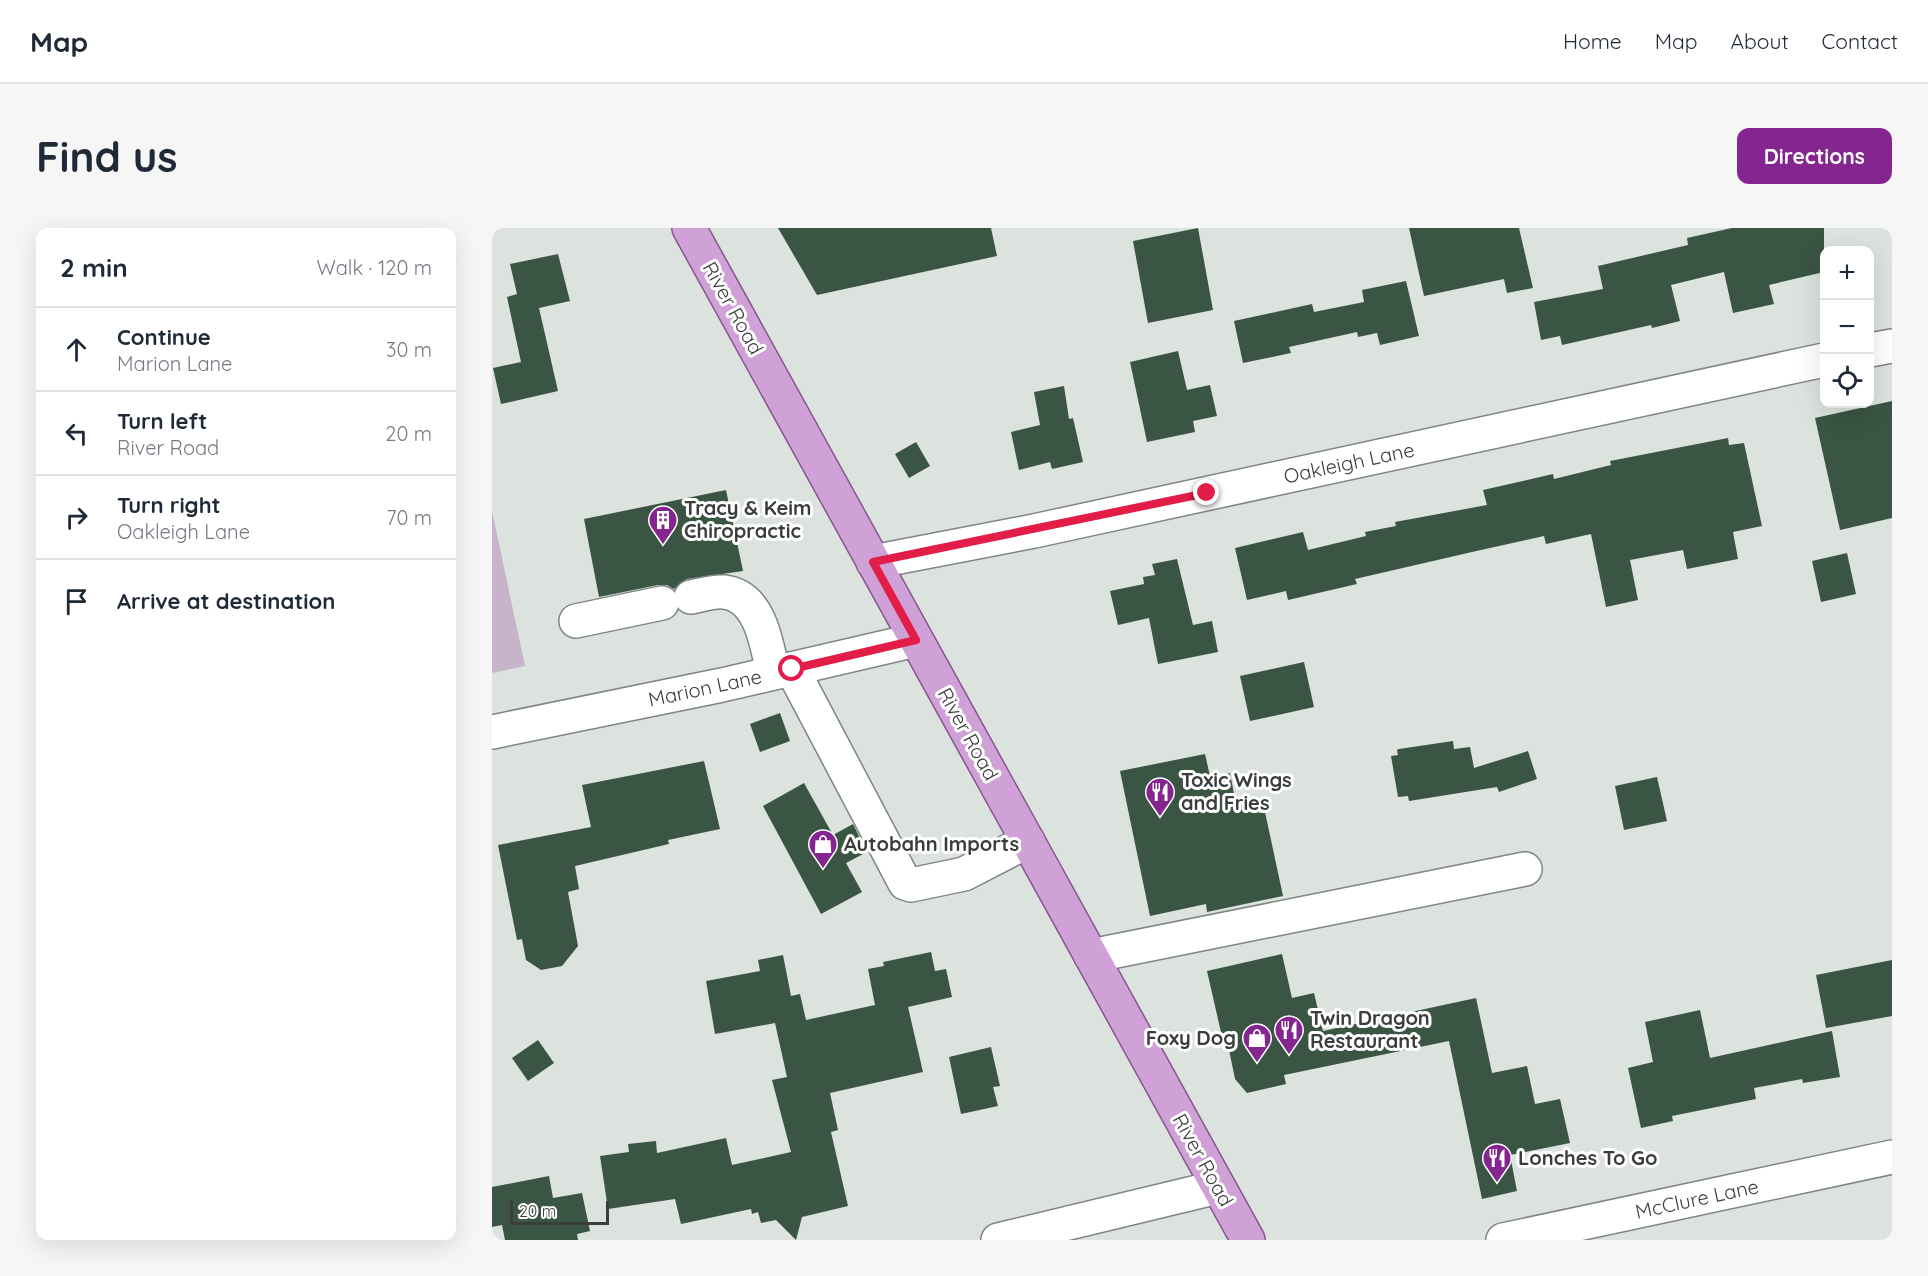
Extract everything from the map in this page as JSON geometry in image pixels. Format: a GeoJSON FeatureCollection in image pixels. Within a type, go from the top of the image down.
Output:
{"type":"FeatureCollection","features":[{"type":"Feature","properties":{"kind":"main road","name":"River Road"},"geometry":{"type":"LineString","coordinates":[[689,228],[1248,1240]]}},
{"type":"Feature","properties":{"kind":"street"},"geometry":{"type":"LineString","coordinates":[[1874,350],[1892,346]]}},
{"type":"Feature","properties":{"kind":"street","name":"Oakleigh Lane"},"geometry":{"type":"LineString","coordinates":[[873,562],[980,542],[1820,361]]}},
{"type":"Feature","properties":{"kind":"street"},"geometry":{"type":"LineString","coordinates":[[576,621],[724,592],[747,603],[782,671],[905,884],[911,885],[964,874],[1028,841]]}},
{"type":"Feature","properties":{"kind":"street","name":"Marion Lane"},"geometry":{"type":"LineString","coordinates":[[492,732],[782,671],[916,640]]}},
{"type":"Feature","properties":{"kind":"street"},"geometry":{"type":"LineString","coordinates":[[1091,956],[1525,869]]}},
{"type":"Feature","properties":{"kind":"street","name":"McClure Lane"},"geometry":{"type":"LineString","coordinates":[[1503,1240],[1892,1157]]}},
{"type":"Feature","properties":{"kind":"street"},"geometry":{"type":"LineString","coordinates":[[998,1240],[1218,1187]]}},
{"type":"Feature","properties":{"kind":"shaded area"},"geometry":{"type":"Polygon","coordinates":[[[492,511],[525,666],[492,673],[492,511]]]}},
{"type":"Feature","properties":{"kind":"building"},"geometry":{"type":"Polygon","coordinates":[[[778,228],[991,228],[997,256],[817,295],[778,228]]]}},
{"type":"Feature","properties":{"kind":"building"},"geometry":{"type":"Polygon","coordinates":[[[1198,228],[1213,310],[1148,323],[1133,241],[1198,228]]]}},
{"type":"Feature","properties":{"kind":"building"},"geometry":{"type":"Polygon","coordinates":[[[1409,228],[1519,228],[1533,288],[1507,293],[1504,279],[1424,296],[1409,228]]]}},
{"type":"Feature","properties":{"kind":"building"},"geometry":{"type":"Polygon","coordinates":[[[1732,228],[1824,228],[1824,246],[1820,246],[1820,273],[1769,285],[1774,304],[1733,313],[1724,272],[1671,285],[1680,321],[1652,328],[1651,325],[1562,345],[1560,336],[1541,340],[1534,302],[1603,289],[1598,266],[1688,245],[1687,238],[1732,228]]]}},
{"type":"Feature","properties":{"kind":"building"},"geometry":{"type":"Polygon","coordinates":[[[558,254],[570,301],[539,308],[558,391],[501,404],[493,368],[521,362],[507,297],[517,294],[510,264],[558,254]]]}},
{"type":"Feature","properties":{"kind":"building"},"geometry":{"type":"Polygon","coordinates":[[[1406,281],[1419,336],[1380,345],[1377,333],[1358,337],[1357,332],[1289,347],[1291,353],[1243,363],[1234,321],[1312,304],[1314,312],[1364,302],[1362,290],[1406,281]]]}},
{"type":"Feature","properties":{"kind":"building"},"geometry":{"type":"Polygon","coordinates":[[[1178,351],[1187,390],[1210,385],[1217,416],[1193,421],[1195,432],[1147,442],[1130,362],[1178,351]]]}},
{"type":"Feature","properties":{"kind":"building"},"geometry":{"type":"Polygon","coordinates":[[[1064,386],[1069,419],[1073,418],[1083,462],[1052,469],[1050,462],[1019,470],[1011,432],[1040,425],[1034,392],[1064,386]]]}},
{"type":"Feature","properties":{"kind":"building"},"geometry":{"type":"Polygon","coordinates":[[[1892,401],[1892,518],[1840,530],[1815,418],[1860,408],[1874,408],[1874,405],[1892,401]]]}},
{"type":"Feature","properties":{"kind":"building"},"geometry":{"type":"Polygon","coordinates":[[[1728,438],[1729,445],[1744,443],[1762,526],[1733,532],[1738,559],[1687,569],[1683,550],[1630,560],[1638,600],[1606,607],[1591,534],[1546,544],[1544,536],[1355,579],[1357,584],[1288,600],[1286,591],[1247,600],[1235,548],[1303,532],[1308,550],[1366,536],[1365,532],[1396,526],[1395,522],[1487,505],[1483,490],[1553,474],[1554,479],[1611,465],[1610,461],[1728,438]]]}},
{"type":"Feature","properties":{"kind":"building"},"geometry":{"type":"Polygon","coordinates":[[[916,442],[930,466],[909,478],[895,454],[916,442]]]}},
{"type":"Feature","properties":{"kind":"building","name":"Tracy & Keim Chiropractic"},"geometry":{"type":"Polygon","coordinates":[[[726,490],[743,571],[687,579],[674,589],[667,585],[658,585],[599,597],[584,519],[726,490]]]}},
{"type":"Feature","properties":{"kind":"building"},"geometry":{"type":"Polygon","coordinates":[[[1847,553],[1856,594],[1821,602],[1812,561],[1847,553]]]}},
{"type":"Feature","properties":{"kind":"building"},"geometry":{"type":"Polygon","coordinates":[[[1177,559],[1193,625],[1212,621],[1218,652],[1158,664],[1149,618],[1118,625],[1110,591],[1144,584],[1143,577],[1155,575],[1152,564],[1177,559]]]}},
{"type":"Feature","properties":{"kind":"building"},"geometry":{"type":"Polygon","coordinates":[[[1304,662],[1314,707],[1250,721],[1240,676],[1304,662]]]}},
{"type":"Feature","properties":{"kind":"building"},"geometry":{"type":"Polygon","coordinates":[[[780,713],[790,741],[760,752],[750,724],[780,713]]]}},
{"type":"Feature","properties":{"kind":"building"},"geometry":{"type":"Polygon","coordinates":[[[1453,741],[1454,749],[1470,747],[1474,768],[1528,751],[1537,779],[1499,792],[1497,787],[1409,801],[1408,796],[1398,797],[1391,756],[1398,755],[1397,750],[1399,749],[1453,741]]]}},
{"type":"Feature","properties":{"kind":"building"},"geometry":{"type":"Polygon","coordinates":[[[1205,754],[1210,776],[1230,773],[1236,804],[1257,799],[1259,813],[1265,812],[1283,896],[1207,912],[1206,904],[1150,916],[1120,771],[1205,754]]]}},
{"type":"Feature","properties":{"kind":"building"},"geometry":{"type":"Polygon","coordinates":[[[704,761],[720,829],[668,840],[669,844],[575,866],[579,889],[568,892],[578,946],[562,966],[541,970],[526,960],[522,939],[517,940],[498,845],[591,827],[582,785],[704,761]]]}},
{"type":"Feature","properties":{"kind":"building"},"geometry":{"type":"Polygon","coordinates":[[[1657,777],[1667,821],[1624,830],[1615,786],[1657,777]]]}},
{"type":"Feature","properties":{"kind":"building"},"geometry":{"type":"Polygon","coordinates":[[[804,783],[833,835],[853,824],[867,852],[846,863],[862,892],[821,914],[763,806],[804,783]]]}},
{"type":"Feature","properties":{"kind":"building"},"geometry":{"type":"Polygon","coordinates":[[[931,952],[935,971],[946,969],[952,997],[908,1007],[923,1072],[830,1093],[838,1130],[831,1132],[848,1206],[802,1217],[796,1240],[776,1220],[761,1223],[758,1212],[752,1214],[751,1209],[681,1224],[675,1199],[608,1209],[600,1156],[629,1152],[628,1144],[656,1141],[657,1153],[726,1138],[732,1165],[791,1152],[772,1080],[787,1077],[775,1023],[715,1034],[706,981],[760,971],[758,960],[783,955],[791,996],[800,994],[806,1020],[875,1005],[868,969],[884,966],[883,962],[931,952]]]}},
{"type":"Feature","properties":{"kind":"building"},"geometry":{"type":"Polygon","coordinates":[[[1282,954],[1292,998],[1314,993],[1323,1031],[1476,998],[1492,1073],[1527,1066],[1535,1104],[1560,1099],[1570,1143],[1510,1155],[1517,1191],[1482,1199],[1449,1041],[1284,1075],[1286,1084],[1247,1093],[1235,1079],[1227,1040],[1223,1041],[1207,971],[1282,954]]]}},
{"type":"Feature","properties":{"kind":"building"},"geometry":{"type":"Polygon","coordinates":[[[1892,960],[1892,1016],[1826,1028],[1816,975],[1892,960]]]}},
{"type":"Feature","properties":{"kind":"building"},"geometry":{"type":"Polygon","coordinates":[[[1700,1010],[1710,1058],[1832,1031],[1840,1077],[1803,1083],[1802,1079],[1754,1088],[1756,1099],[1672,1116],[1673,1121],[1641,1128],[1628,1068],[1653,1062],[1645,1022],[1700,1010]]]}},
{"type":"Feature","properties":{"kind":"building"},"geometry":{"type":"Polygon","coordinates":[[[538,1040],[554,1063],[528,1081],[512,1058],[538,1040]]]}},
{"type":"Feature","properties":{"kind":"building"},"geometry":{"type":"Polygon","coordinates":[[[991,1047],[1000,1086],[993,1087],[998,1106],[961,1114],[949,1057],[991,1047]]]}},
{"type":"Feature","properties":{"kind":"building"},"geometry":{"type":"Polygon","coordinates":[[[549,1176],[553,1198],[582,1193],[590,1231],[577,1234],[578,1240],[505,1240],[502,1225],[492,1227],[492,1187],[549,1176]]]}},
{"type":"Feature","properties":{"kind":"place","name":"Tracy & Keim Chiropractic"},"geometry":{"type":"Point","coordinates":[663,546]}},
{"type":"Feature","properties":{"kind":"place","name":"Toxic Wings and Fries"},"geometry":{"type":"Point","coordinates":[1160,818]}},
{"type":"Feature","properties":{"kind":"place","name":"Autobahn Imports"},"geometry":{"type":"Point","coordinates":[823,870]}},
{"type":"Feature","properties":{"kind":"place","name":"Twin Dragon Restaurant"},"geometry":{"type":"Point","coordinates":[1289,1056]}},
{"type":"Feature","properties":{"kind":"place","name":"Foxy Dog"},"geometry":{"type":"Point","coordinates":[1257,1064]}},
{"type":"Feature","properties":{"kind":"place","name":"Lonches To Go"},"geometry":{"type":"Point","coordinates":[1497,1184]}},
{"type":"Feature","properties":{"kind":"route"},"geometry":{"type":"LineString","coordinates":[[792,669],[916,640],[873,562],[980,542],[1207,493]]}}]}
